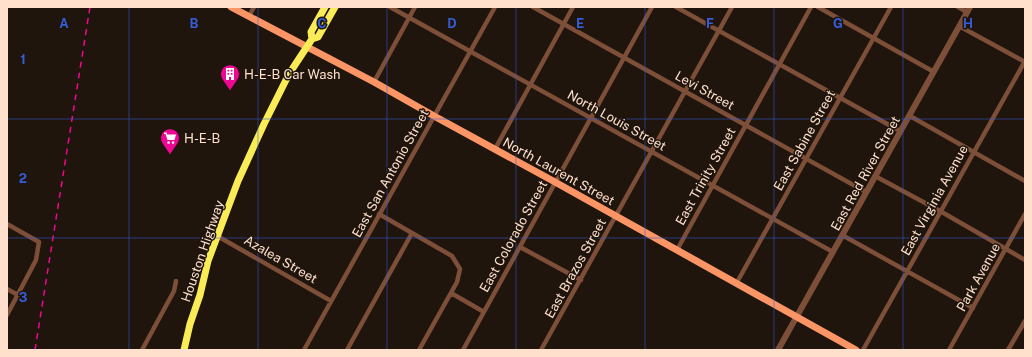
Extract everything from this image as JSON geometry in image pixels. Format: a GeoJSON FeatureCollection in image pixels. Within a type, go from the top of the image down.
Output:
{"type":"FeatureCollection","features":[{"type":"Feature","properties":{"kind":"main road","name":"North Laurent Street"},"geometry":{"type":"LineString","coordinates":[[231,7],[374,82],[856,350]]}},
{"type":"Feature","properties":{"kind":"main road","name":"North Laurent Street"},"geometry":{"type":"LineString","coordinates":[[235,7],[249,16]]}},
{"type":"Feature","properties":{"kind":"main road"},"geometry":{"type":"LineString","coordinates":[[325,7],[310,32],[312,38],[318,38],[335,7]]}},
{"type":"Feature","properties":{"kind":"main road","name":"Houston Highway"},"geometry":{"type":"LineString","coordinates":[[184,350],[208,262],[238,181],[289,74],[312,38]]}},
{"type":"Feature","properties":{"kind":"street"},"geometry":{"type":"LineString","coordinates":[[249,16],[254,7]]}},
{"type":"Feature","properties":{"kind":"street","name":"North Louis Street"},"geometry":{"type":"LineString","coordinates":[[390,7],[772,220],[833,252]]}},
{"type":"Feature","properties":{"kind":"street"},"geometry":{"type":"LineString","coordinates":[[374,82],[415,7]]}},
{"type":"Feature","properties":{"kind":"street","name":"East San Antonio Street"},"geometry":{"type":"LineString","coordinates":[[304,350],[495,7]]}},
{"type":"Feature","properties":{"kind":"street","name":"Levi Street"},"geometry":{"type":"LineString","coordinates":[[533,7],[866,192]]}},
{"type":"Feature","properties":{"kind":"street"},"geometry":{"type":"LineString","coordinates":[[494,149],[574,7]]}},
{"type":"Feature","properties":{"kind":"street","name":"East Colorado Street"},"geometry":{"type":"LineString","coordinates":[[463,350],[652,7]]}},
{"type":"Feature","properties":{"kind":"street"},"geometry":{"type":"LineString","coordinates":[[676,7],[900,131]]}},
{"type":"Feature","properties":{"kind":"street","name":"East Brazos Street"},"geometry":{"type":"LineString","coordinates":[[541,350],[732,7]]}},
{"type":"Feature","properties":{"kind":"street","name":"East Trinity Street"},"geometry":{"type":"LineString","coordinates":[[676,250],[811,7]]}},
{"type":"Feature","properties":{"kind":"street"},"geometry":{"type":"LineString","coordinates":[[818,7],[934,72]]}},
{"type":"Feature","properties":{"kind":"street","name":"East Sabine Street"},"geometry":{"type":"LineString","coordinates":[[736,284],[890,7]]}},
{"type":"Feature","properties":{"kind":"street"},"geometry":{"type":"LineString","coordinates":[[958,7],[968,9]]}},
{"type":"Feature","properties":{"kind":"street","name":"East Red River Street"},"geometry":{"type":"LineString","coordinates":[[778,350],[900,131],[910,116],[968,9]]}},
{"type":"Feature","properties":{"kind":"street"},"geometry":{"type":"LineString","coordinates":[[959,26],[1025,62]]}},
{"type":"Feature","properties":{"kind":"street","name":"East Virginia Avenue"},"geometry":{"type":"LineString","coordinates":[[863,350],[1025,62]]}},
{"type":"Feature","properties":{"kind":"street"},"geometry":{"type":"LineString","coordinates":[[910,116],[1025,181]]}},
{"type":"Feature","properties":{"kind":"street"},"geometry":{"type":"LineString","coordinates":[[875,176],[940,211],[1025,260]]}},
{"type":"Feature","properties":{"kind":"street"},"geometry":{"type":"LineString","coordinates":[[379,214],[452,256],[460,269],[460,275],[451,293],[419,350]]}},
{"type":"Feature","properties":{"kind":"street","name":"Park Avenue"},"geometry":{"type":"LineString","coordinates":[[949,350],[1025,214]]}},
{"type":"Feature","properties":{"kind":"street"},"geometry":{"type":"LineString","coordinates":[[7,224],[39,242],[36,260],[7,315]]}},
{"type":"Feature","properties":{"kind":"street"},"geometry":{"type":"LineString","coordinates":[[347,350],[412,233]]}},
{"type":"Feature","properties":{"kind":"street"},"geometry":{"type":"LineString","coordinates":[[842,236],[973,308]]}},
{"type":"Feature","properties":{"kind":"street","name":"Azalea Street"},"geometry":{"type":"LineString","coordinates":[[218,237],[331,301]]}},
{"type":"Feature","properties":{"kind":"street"},"geometry":{"type":"LineString","coordinates":[[520,247],[581,280]]}},
{"type":"Feature","properties":{"kind":"street"},"geometry":{"type":"LineString","coordinates":[[142,350],[174,291],[176,281]]}},
{"type":"Feature","properties":{"kind":"street"},"geometry":{"type":"LineString","coordinates":[[7,289],[18,295]]}},
{"type":"Feature","properties":{"kind":"street"},"geometry":{"type":"LineString","coordinates":[[451,293],[484,312]]}},
{"type":"Feature","properties":{"kind":"street"},"geometry":{"type":"LineString","coordinates":[[1008,350],[1025,321]]}},
{"type":"Feature","properties":{"kind":"railway"},"geometry":{"type":"LineString","coordinates":[[35,350],[90,7]]}},
{"type":"Feature","properties":{"kind":"place","name":"H-E-B Car Wash"},"geometry":{"type":"Point","coordinates":[230,91]}},
{"type":"Feature","properties":{"kind":"place","name":"H-E-B"},"geometry":{"type":"Point","coordinates":[170,155]}}]}
